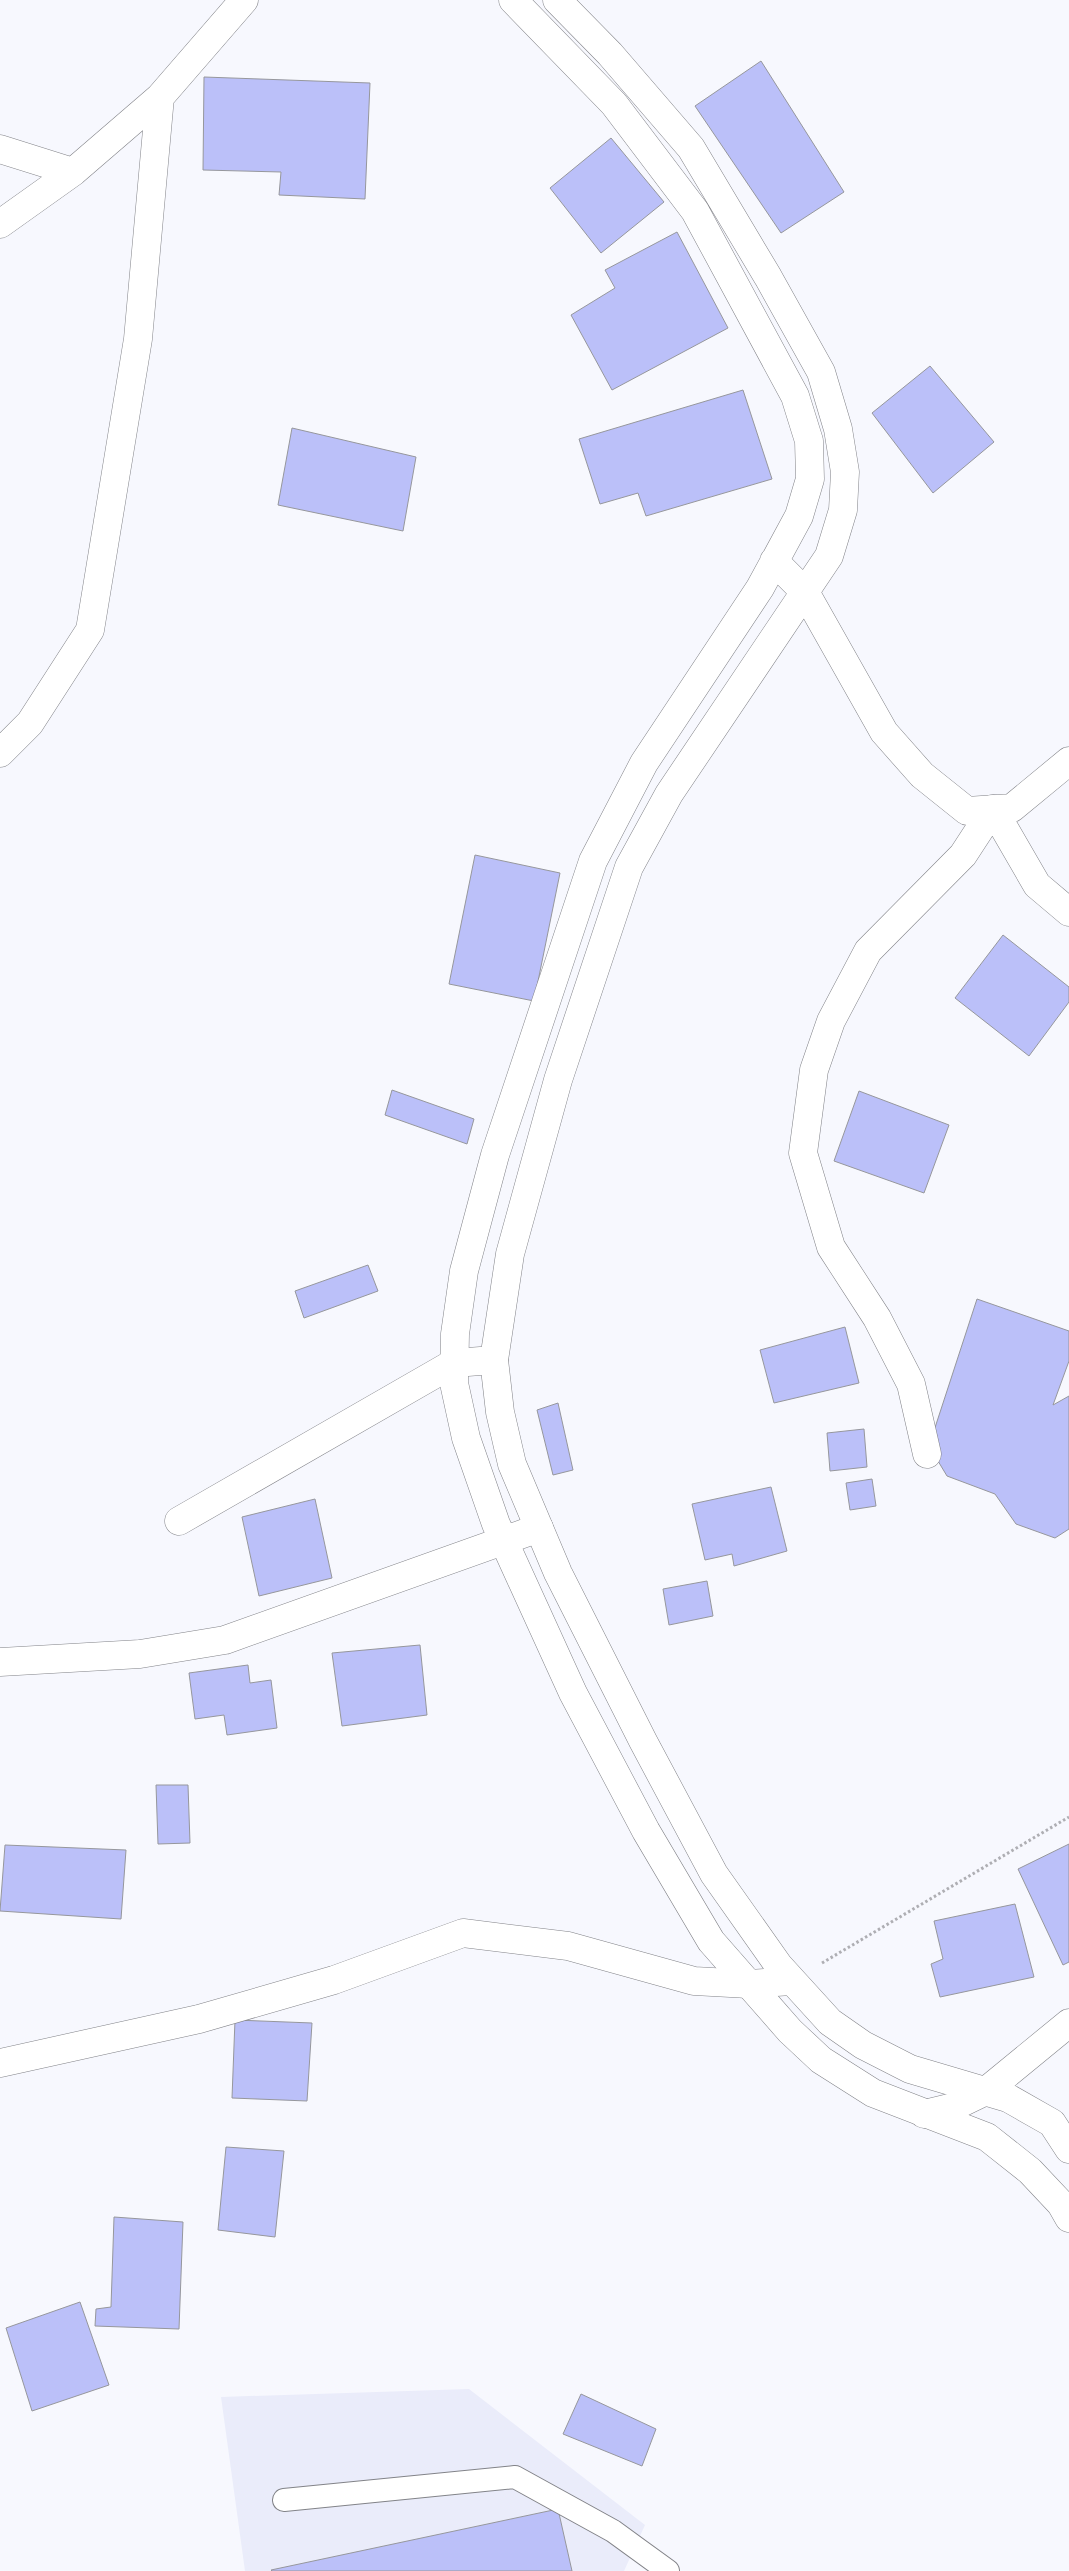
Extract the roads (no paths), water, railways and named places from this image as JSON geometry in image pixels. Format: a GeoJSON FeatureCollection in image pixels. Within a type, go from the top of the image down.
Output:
{"type":"FeatureCollection","features":[{"type":"Feature","properties":{"kind":"street"},"geometry":{"type":"LineString","coordinates":[[0,224],[73,172],[160,97],[244,0]]}},
{"type":"Feature","properties":{"kind":"street"},"geometry":{"type":"LineString","coordinates":[[513,0],[614,104],[695,211],[795,396],[809,441],[810,479],[799,516],[760,588],[644,764],[593,861],[493,1164],[464,1271],[455,1334],[454,1383],[466,1438],[504,1542],[573,1693],[646,1831],[712,1941],[790,2031],[821,2060],[873,2093],[987,2137],[1030,2171],[1061,2204],[1069,2218]]}},
{"type":"Feature","properties":{"kind":"street"},"geometry":{"type":"LineString","coordinates":[[558,0],[610,54],[691,148],[768,277],[820,372],[838,429],[844,463],[843,510],[828,556],[669,794],[629,867],[558,1080],[512,1245],[494,1360],[500,1412],[512,1464],[558,1573],[714,1874],[778,1966],[830,2022],[863,2045],[910,2069],[1008,2098],[1052,2124],[1069,2150]]}},
{"type":"Feature","properties":{"kind":"street"},"geometry":{"type":"LineString","coordinates":[[0,753],[30,723],[90,630],[138,339],[160,97]]}},
{"type":"Feature","properties":{"kind":"street"},"geometry":{"type":"LineString","coordinates":[[0,149],[73,172]]}},
{"type":"Feature","properties":{"kind":"street"},"geometry":{"type":"LineString","coordinates":[[774,562],[804,592],[884,732],[922,775],[967,812],[1012,808],[1069,761]]}},
{"type":"Feature","properties":{"kind":"street"},"geometry":{"type":"LineString","coordinates":[[993,809],[1037,886],[1069,912]]}},
{"type":"Feature","properties":{"kind":"street"},"geometry":{"type":"LineString","coordinates":[[927,1454],[912,1384],[877,1318],[831,1247],[803,1153],[814,1070],[831,1021],[868,951],[963,855],[993,809]]}},
{"type":"Feature","properties":{"kind":"street"},"geometry":{"type":"LineString","coordinates":[[179,1521],[454,1363],[494,1360]]}},
{"type":"Feature","properties":{"kind":"street"},"geometry":{"type":"LineString","coordinates":[[0,1662],[140,1654],[225,1640],[539,1528]]}},
{"type":"Feature","properties":{"kind":"street"},"geometry":{"type":"LineString","coordinates":[[0,2063],[200,2019],[334,1980],[462,1933],[568,1946],[694,1981],[749,1984],[792,1980]]}},
{"type":"Feature","properties":{"kind":"street"},"geometry":{"type":"LineString","coordinates":[[924,2114],[952,2107],[986,2091],[1069,2023]]}},
{"type":"Feature","properties":{"kind":"lane"},"geometry":{"type":"LineString","coordinates":[[284,2500],[515,2477],[613,2531],[668,2571]]}}]}
